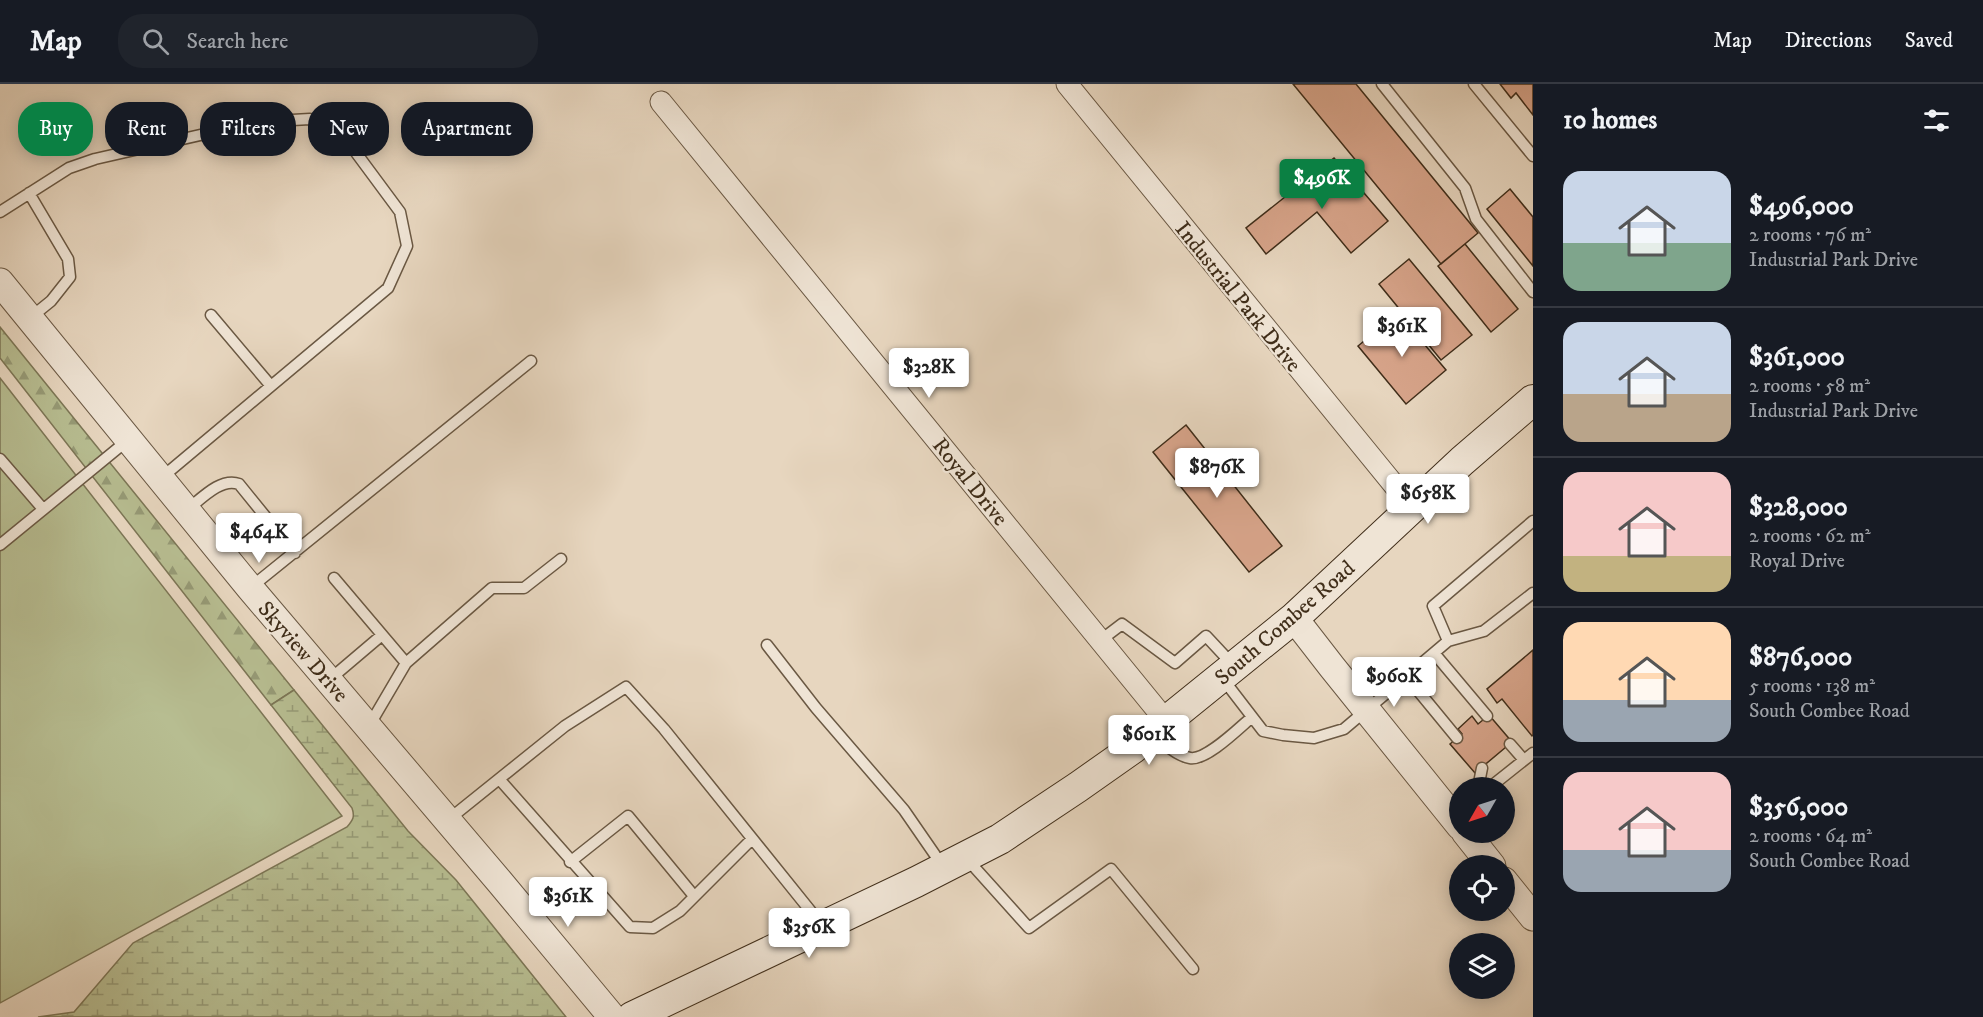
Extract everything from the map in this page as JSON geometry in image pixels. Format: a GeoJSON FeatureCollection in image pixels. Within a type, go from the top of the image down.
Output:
{"type":"FeatureCollection","features":[{"type":"Feature","properties":{"kind":"main road","name":"South Combee Road"},"geometry":{"type":"LineString","coordinates":[[632,1017],[1000,839],[1078,787],[1159,727],[1294,618],[1412,507],[1533,400]]}},
{"type":"Feature","properties":{"kind":"street","name":"Industrial Park Drive"},"geometry":{"type":"LineString","coordinates":[[1067,84],[1412,507]]}},
{"type":"Feature","properties":{"kind":"street","name":"Royal Drive"},"geometry":{"type":"LineString","coordinates":[[661,102],[1101,640],[1159,727]]}},
{"type":"Feature","properties":{"kind":"street","name":"Skyview Drive"},"geometry":{"type":"LineString","coordinates":[[0,282],[250,588],[369,726],[612,1017]]}},
{"type":"Feature","properties":{"kind":"street"},"geometry":{"type":"LineString","coordinates":[[1294,618],[1449,810]]}},
{"type":"Feature","properties":{"kind":"street"},"geometry":{"type":"LineString","coordinates":[[1515,894],[1533,916]]}},
{"type":"Feature","properties":{"kind":"lane"},"geometry":{"type":"LineString","coordinates":[[1382,84],[1465,188],[1476,219],[1533,292]]}},
{"type":"Feature","properties":{"kind":"lane"},"geometry":{"type":"LineString","coordinates":[[1474,84],[1533,156]]}},
{"type":"Feature","properties":{"kind":"lane"},"geometry":{"type":"LineString","coordinates":[[0,212],[69,168],[95,159],[257,122],[310,119],[340,131],[400,212],[407,246],[388,288],[160,479]]}},
{"type":"Feature","properties":{"kind":"lane"},"geometry":{"type":"LineString","coordinates":[[29,193],[68,259],[70,277],[51,301],[30,319]]}},
{"type":"Feature","properties":{"kind":"lane"},"geometry":{"type":"LineString","coordinates":[[212,315],[271,386]]}},
{"type":"Feature","properties":{"kind":"lane"},"geometry":{"type":"LineString","coordinates":[[250,588],[531,361]]}},
{"type":"Feature","properties":{"kind":"lane"},"geometry":{"type":"LineString","coordinates":[[0,545],[128,440]]}},
{"type":"Feature","properties":{"kind":"lane"},"geometry":{"type":"LineString","coordinates":[[0,459],[43,509]]}},
{"type":"Feature","properties":{"kind":"lane"},"geometry":{"type":"LineString","coordinates":[[186,511],[225,483],[239,484],[295,553]]}},
{"type":"Feature","properties":{"kind":"lane"},"geometry":{"type":"LineString","coordinates":[[1448,641],[1433,606],[1533,522]]}},
{"type":"Feature","properties":{"kind":"lane"},"geometry":{"type":"LineString","coordinates":[[369,726],[406,663],[492,588],[524,588],[561,559]]}},
{"type":"Feature","properties":{"kind":"lane"},"geometry":{"type":"LineString","coordinates":[[334,578],[406,663]]}},
{"type":"Feature","properties":{"kind":"lane"},"geometry":{"type":"LineString","coordinates":[[1101,640],[1122,624],[1175,663],[1206,636],[1252,717],[1263,731],[1314,738],[1344,729],[1448,641],[1484,631],[1533,593]]}},
{"type":"Feature","properties":{"kind":"lane"},"geometry":{"type":"LineString","coordinates":[[329,681],[382,635]]}},
{"type":"Feature","properties":{"kind":"lane"},"geometry":{"type":"LineString","coordinates":[[766,645],[816,708],[904,810],[955,862],[1029,928],[1111,869],[1193,969]]}},
{"type":"Feature","properties":{"kind":"lane"},"geometry":{"type":"LineString","coordinates":[[1434,653],[1487,716]]}},
{"type":"Feature","properties":{"kind":"lane"},"geometry":{"type":"LineString","coordinates":[[1407,676],[1457,738]]}},
{"type":"Feature","properties":{"kind":"lane"},"geometry":{"type":"LineString","coordinates":[[448,820],[565,726],[626,687],[664,729],[823,926]]}},
{"type":"Feature","properties":{"kind":"lane"},"geometry":{"type":"LineString","coordinates":[[1159,727],[1160,741],[1189,758],[1202,757],[1252,717]]}},
{"type":"Feature","properties":{"kind":"lane"},"geometry":{"type":"LineString","coordinates":[[1502,777],[1528,756],[1510,744]]}},
{"type":"Feature","properties":{"kind":"lane"},"geometry":{"type":"LineString","coordinates":[[1480,777],[1482,768]]}},
{"type":"Feature","properties":{"kind":"lane"},"geometry":{"type":"LineString","coordinates":[[500,780],[570,862],[630,927],[653,928],[680,910],[752,839]]}},
{"type":"Feature","properties":{"kind":"lane"},"geometry":{"type":"LineString","coordinates":[[570,862],[628,816],[694,896]]}},
{"type":"Feature","properties":{"kind":"green space"},"geometry":{"type":"Polygon","coordinates":[[[0,327],[294,690],[271,705],[0,358],[0,327]]]}},
{"type":"Feature","properties":{"kind":"green space"},"geometry":{"type":"Polygon","coordinates":[[[0,378],[342,816],[0,1003],[0,378]]]}},
{"type":"Feature","properties":{"kind":"green space"},"geometry":{"type":"Polygon","coordinates":[[[294,690],[408,831],[456,880],[566,1017],[38,1017],[74,1012],[133,943],[349,825],[353,816],[352,808],[271,705],[294,690]]]}},
{"type":"Feature","properties":{"kind":"building"},"geometry":{"type":"Polygon","coordinates":[[[1293,84],[1356,84],[1478,233],[1441,264],[1293,84]]]}},
{"type":"Feature","properties":{"kind":"building"},"geometry":{"type":"Polygon","coordinates":[[[1500,84],[1533,84],[1533,115],[1516,93],[1511,98],[1500,84]]]}},
{"type":"Feature","properties":{"kind":"building"},"geometry":{"type":"Polygon","coordinates":[[[1334,158],[1388,221],[1351,253],[1317,212],[1266,254],[1246,228],[1334,158]]]}},
{"type":"Feature","properties":{"kind":"building"},"geometry":{"type":"Polygon","coordinates":[[[1510,189],[1533,217],[1533,266],[1487,209],[1510,189]]]}},
{"type":"Feature","properties":{"kind":"building"},"geometry":{"type":"Polygon","coordinates":[[[1465,244],[1518,309],[1491,332],[1438,266],[1465,244]]]}},
{"type":"Feature","properties":{"kind":"building"},"geometry":{"type":"Polygon","coordinates":[[[1409,259],[1472,335],[1441,360],[1379,284],[1409,259]]]}},
{"type":"Feature","properties":{"kind":"building"},"geometry":{"type":"Polygon","coordinates":[[[1398,313],[1446,370],[1406,404],[1358,346],[1398,313]]]}},
{"type":"Feature","properties":{"kind":"building"},"geometry":{"type":"Polygon","coordinates":[[[1186,425],[1282,546],[1249,572],[1153,452],[1186,425]]]}},
{"type":"Feature","properties":{"kind":"building"},"geometry":{"type":"Polygon","coordinates":[[[1533,650],[1532,736],[1502,699],[1497,703],[1487,689],[1533,650]]]}},
{"type":"Feature","properties":{"kind":"building"},"geometry":{"type":"Polygon","coordinates":[[[1489,715],[1512,742],[1475,773],[1450,744],[1462,734],[1458,729],[1472,716],[1478,724],[1489,715]]]}}]}
